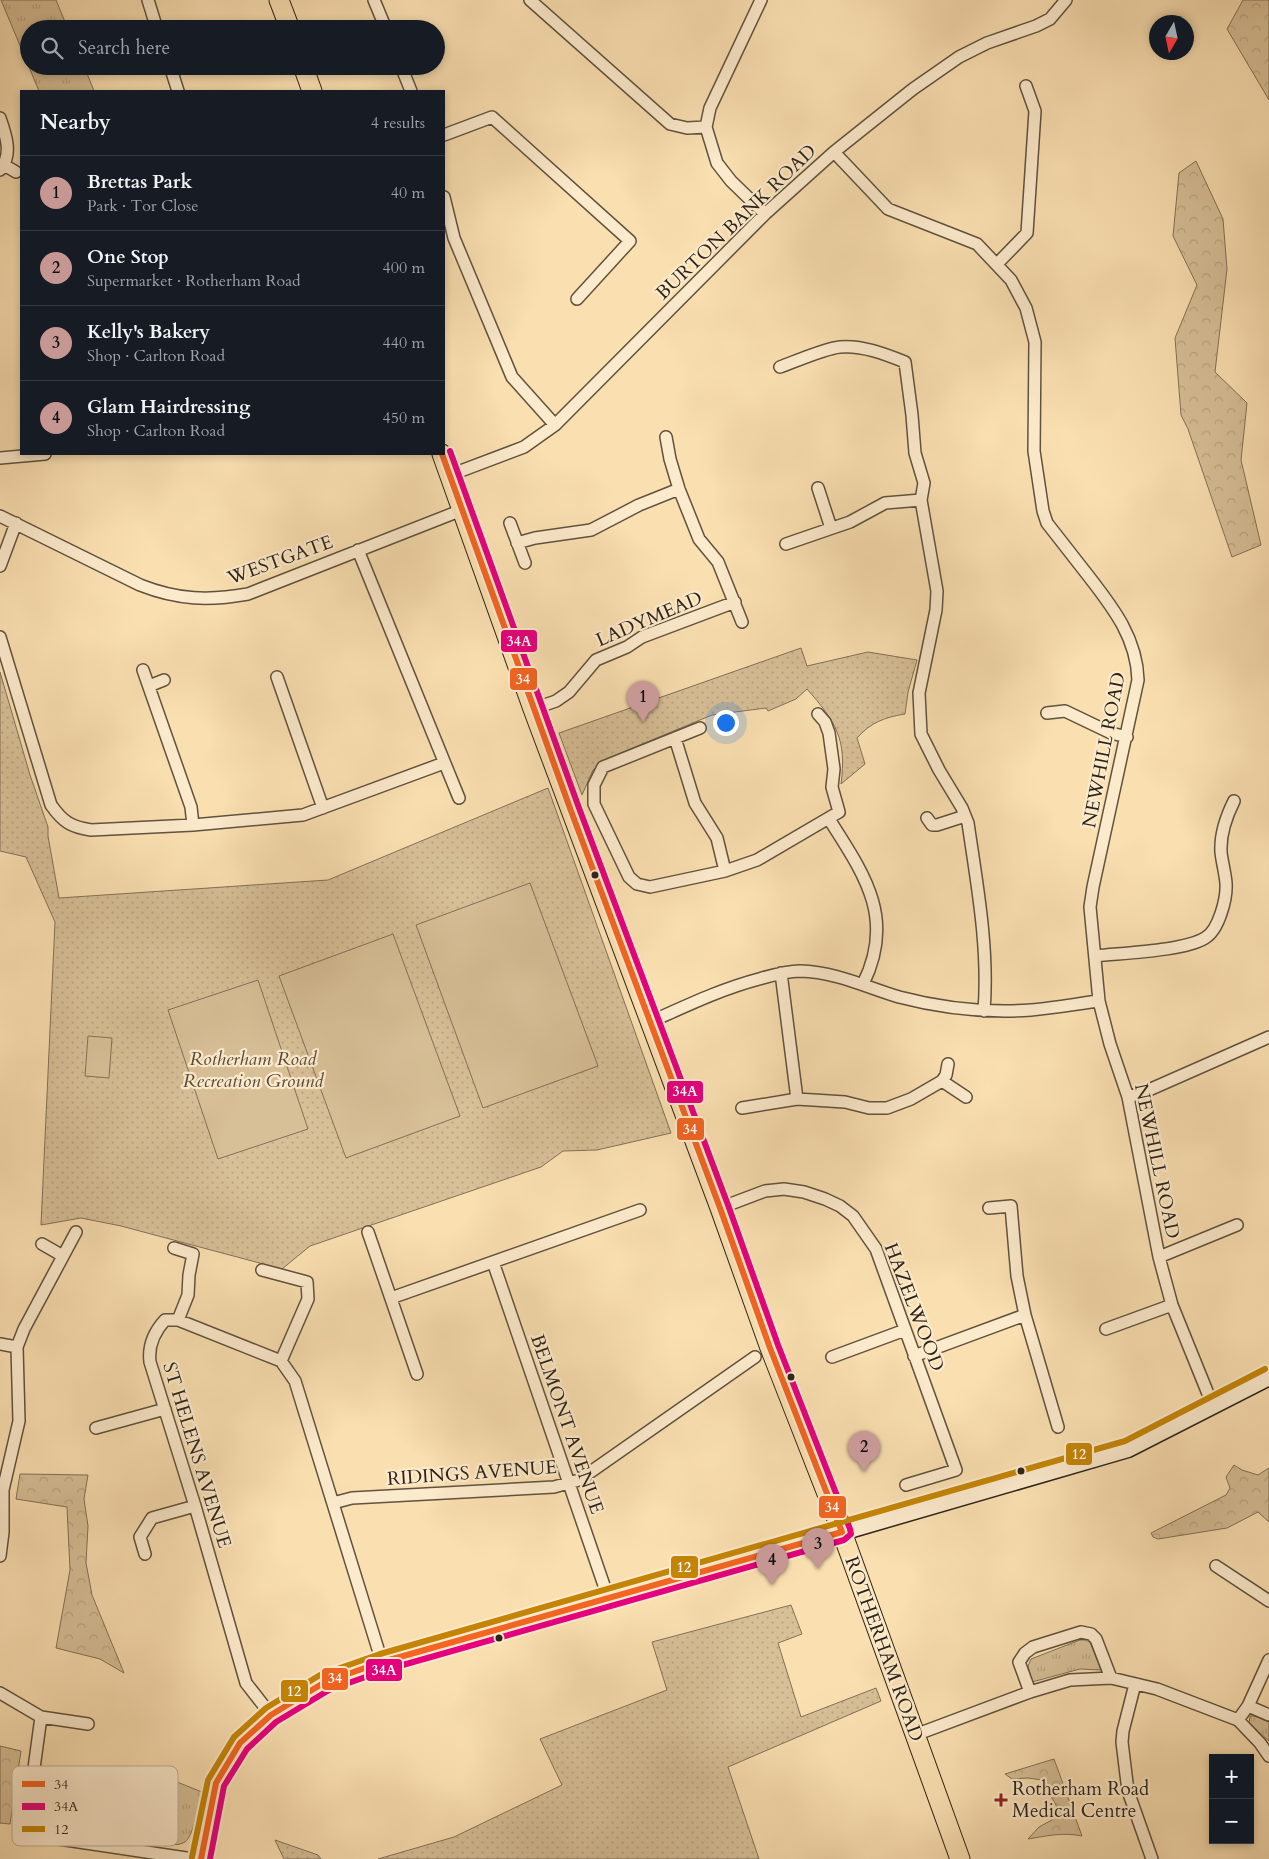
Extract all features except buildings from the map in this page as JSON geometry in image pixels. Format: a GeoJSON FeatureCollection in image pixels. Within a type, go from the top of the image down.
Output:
{"type":"FeatureCollection","features":[{"type":"Feature","properties":{"kind":"main road"},"geometry":{"type":"LineString","coordinates":[[279,0],[287,20]]}},
{"type":"Feature","properties":{"kind":"main road"},"geometry":{"type":"LineString","coordinates":[[306,75],[312,90]]}},
{"type":"Feature","properties":{"kind":"main road","name":"ROTHERHAM ROAD"},"geometry":{"type":"LineString","coordinates":[[442,455],[533,709],[720,1208],[770,1348],[842,1532],[960,1859]]}},
{"type":"Feature","properties":{"kind":"main road"},"geometry":{"type":"LineString","coordinates":[[201,1859],[216,1782],[240,1743],[271,1715],[324,1682],[382,1662],[1128,1449],[1269,1377]]}},
{"type":"Feature","properties":{"kind":"street"},"geometry":{"type":"LineString","coordinates":[[148,0],[155,20]]}},
{"type":"Feature","properties":{"kind":"street"},"geometry":{"type":"LineString","coordinates":[[374,0],[382,20]]}},
{"type":"Feature","properties":{"kind":"street"},"geometry":{"type":"LineString","coordinates":[[530,0],[670,124],[687,128],[706,127]]}},
{"type":"Feature","properties":{"kind":"street"},"geometry":{"type":"LineString","coordinates":[[760,0],[710,108],[706,127],[716,163],[731,181],[765,214]]}},
{"type":"Feature","properties":{"kind":"street","name":"BURTON BANK ROAD"},"geometry":{"type":"LineString","coordinates":[[450,475],[524,447],[555,425],[765,214],[834,152],[913,89],[959,57],[986,42],[1036,26],[1050,19],[1059,2]]}},
{"type":"Feature","properties":{"kind":"street"},"geometry":{"type":"LineString","coordinates":[[173,75],[178,90]]}},
{"type":"Feature","properties":{"kind":"street"},"geometry":{"type":"LineString","coordinates":[[405,75],[411,90]]}},
{"type":"Feature","properties":{"kind":"street"},"geometry":{"type":"LineString","coordinates":[[997,264],[1026,233],[1035,111],[1025,94]]}},
{"type":"Feature","properties":{"kind":"street"},"geometry":{"type":"LineString","coordinates":[[445,135],[492,117],[630,241],[577,299]]}},
{"type":"Feature","properties":{"kind":"street"},"geometry":{"type":"LineString","coordinates":[[0,118],[7,140],[7,157],[2,168],[16,172]]}},
{"type":"Feature","properties":{"kind":"street","name":"NEWHILL ROAD"},"geometry":{"type":"LineString","coordinates":[[834,152],[888,209],[977,244],[1011,280],[1026,308],[1035,342],[1034,451],[1043,511],[1047,522],[1117,613],[1128,635],[1136,659],[1138,680],[1090,907],[1099,1001],[1110,1044],[1128,1097],[1159,1257],[1172,1305],[1213,1406]]}},
{"type":"Feature","properties":{"kind":"street"},"geometry":{"type":"LineString","coordinates":[[445,201],[454,238],[512,377],[555,425]]}},
{"type":"Feature","properties":{"kind":"street"},"geometry":{"type":"LineString","coordinates":[[780,367],[838,347],[858,348],[905,362],[915,453],[924,483],[921,500],[937,591],[936,610],[919,693],[921,734],[968,823],[982,922],[986,986],[984,1011]]}},
{"type":"Feature","properties":{"kind":"street"},"geometry":{"type":"LineString","coordinates":[[666,437],[679,489],[699,539],[718,562],[742,622]]}},
{"type":"Feature","properties":{"kind":"street"},"geometry":{"type":"LineString","coordinates":[[0,458],[33,455]]}},
{"type":"Feature","properties":{"kind":"street"},"geometry":{"type":"LineString","coordinates":[[818,488],[831,528]]}},
{"type":"Feature","properties":{"kind":"street"},"geometry":{"type":"LineString","coordinates":[[517,543],[535,538],[591,530],[639,504],[679,489]]}},
{"type":"Feature","properties":{"kind":"street"},"geometry":{"type":"LineString","coordinates":[[786,544],[850,522],[885,503],[921,500]]}},
{"type":"Feature","properties":{"kind":"street","name":"WESTGATE"},"geometry":{"type":"LineString","coordinates":[[0,516],[140,585],[160,592],[197,599],[223,599],[248,594],[462,510]]}},
{"type":"Feature","properties":{"kind":"street"},"geometry":{"type":"LineString","coordinates":[[0,566],[16,523]]}},
{"type":"Feature","properties":{"kind":"street"},"geometry":{"type":"LineString","coordinates":[[510,524],[525,563]]}},
{"type":"Feature","properties":{"kind":"street"},"geometry":{"type":"LineString","coordinates":[[358,550],[459,798]]}},
{"type":"Feature","properties":{"kind":"street","name":"LADYMEAD"},"geometry":{"type":"LineString","coordinates":[[533,709],[556,701],[569,692],[596,660],[627,647],[642,637],[735,602]]}},
{"type":"Feature","properties":{"kind":"street"},"geometry":{"type":"LineString","coordinates":[[0,637],[51,805],[60,817],[75,827],[91,830],[193,825],[303,815],[444,763]]}},
{"type":"Feature","properties":{"kind":"street"},"geometry":{"type":"LineString","coordinates":[[142,670],[191,807],[193,825]]}},
{"type":"Feature","properties":{"kind":"street"},"geometry":{"type":"LineString","coordinates":[[277,678],[323,808]]}},
{"type":"Feature","properties":{"kind":"street"},"geometry":{"type":"LineString","coordinates":[[149,686],[164,680]]}},
{"type":"Feature","properties":{"kind":"street"},"geometry":{"type":"LineString","coordinates":[[1047,713],[1065,711],[1111,733],[1127,737]]}},
{"type":"Feature","properties":{"kind":"street"},"geometry":{"type":"LineString","coordinates":[[700,728],[603,767],[594,785],[594,804],[629,877],[637,884],[650,887],[725,871],[757,860],[839,812],[832,787],[834,769],[830,733],[825,722],[818,714]]}},
{"type":"Feature","properties":{"kind":"street"},"geometry":{"type":"LineString","coordinates":[[675,738],[696,803],[717,838],[725,871]]}},
{"type":"Feature","properties":{"kind":"street"},"geometry":{"type":"LineString","coordinates":[[1096,956],[1183,946],[1205,938],[1216,928],[1226,886],[1221,851],[1225,821],[1234,801]]}},
{"type":"Feature","properties":{"kind":"street"},"geometry":{"type":"LineString","coordinates":[[927,818],[932,825],[937,825],[965,816]]}},
{"type":"Feature","properties":{"kind":"street"},"geometry":{"type":"LineString","coordinates":[[830,819],[860,869],[872,896],[876,917],[877,946],[864,984]]}},
{"type":"Feature","properties":{"kind":"street"},"geometry":{"type":"LineString","coordinates":[[650,1022],[730,987],[781,973],[800,971],[828,974],[899,996],[945,1006],[984,1011],[1030,1010],[1099,1001]]}},
{"type":"Feature","properties":{"kind":"street"},"geometry":{"type":"LineString","coordinates":[[781,973],[797,1098]]}},
{"type":"Feature","properties":{"kind":"street"},"geometry":{"type":"LineString","coordinates":[[1128,1097],[1142,1093],[1269,1037]]}},
{"type":"Feature","properties":{"kind":"street"},"geometry":{"type":"LineString","coordinates":[[742,1108],[797,1098],[845,1102],[869,1108],[888,1108],[911,1099],[942,1081],[946,1076],[948,1064]]}},
{"type":"Feature","properties":{"kind":"street"},"geometry":{"type":"LineString","coordinates":[[942,1081],[966,1097]]}},
{"type":"Feature","properties":{"kind":"street","name":"HAZELWOOD"},"geometry":{"type":"LineString","coordinates":[[720,1208],[765,1191],[784,1189],[804,1192],[840,1206],[853,1216],[876,1249],[956,1470],[906,1485]]}},
{"type":"Feature","properties":{"kind":"street"},"geometry":{"type":"LineString","coordinates":[[989,1208],[1011,1206],[1017,1276],[1025,1315],[1058,1427]]}},
{"type":"Feature","properties":{"kind":"street"},"geometry":{"type":"LineString","coordinates":[[391,1298],[640,1210]]}},
{"type":"Feature","properties":{"kind":"street"},"geometry":{"type":"LineString","coordinates":[[1159,1257],[1236,1226]]}},
{"type":"Feature","properties":{"kind":"street"},"geometry":{"type":"LineString","coordinates":[[0,1556],[3,1532],[3,1490],[19,1421],[18,1347],[24,1329],[76,1232]]}},
{"type":"Feature","properties":{"kind":"street"},"geometry":{"type":"LineString","coordinates":[[368,1232],[417,1374]]}},
{"type":"Feature","properties":{"kind":"street"},"geometry":{"type":"LineString","coordinates":[[42,1244],[63,1256]]}},
{"type":"Feature","properties":{"kind":"street"},"geometry":{"type":"LineString","coordinates":[[174,1248],[193,1254],[188,1296],[178,1320],[280,1361],[295,1381],[382,1662]]}},
{"type":"Feature","properties":{"kind":"street","name":"BELMONT AVENUE"},"geometry":{"type":"LineString","coordinates":[[493,1262],[608,1598]]}},
{"type":"Feature","properties":{"kind":"street"},"geometry":{"type":"LineString","coordinates":[[262,1270],[307,1282],[308,1299],[280,1361]]}},
{"type":"Feature","properties":{"kind":"street"},"geometry":{"type":"LineString","coordinates":[[1106,1329],[1172,1305]]}},
{"type":"Feature","properties":{"kind":"street"},"geometry":{"type":"LineString","coordinates":[[914,1356],[1025,1315]]}},
{"type":"Feature","properties":{"kind":"street","name":"ST HELENS AVENUE"},"geometry":{"type":"LineString","coordinates":[[178,1320],[165,1320],[158,1328],[149,1350],[150,1362],[195,1506],[246,1683],[271,1715]]}},
{"type":"Feature","properties":{"kind":"street"},"geometry":{"type":"LineString","coordinates":[[832,1357],[904,1330]]}},
{"type":"Feature","properties":{"kind":"street"},"geometry":{"type":"LineString","coordinates":[[0,1344],[18,1347]]}},
{"type":"Feature","properties":{"kind":"street","name":"RIDINGS AVENUE"},"geometry":{"type":"LineString","coordinates":[[333,1503],[352,1498],[554,1487],[570,1484],[579,1480],[755,1358]]}},
{"type":"Feature","properties":{"kind":"street"},"geometry":{"type":"LineString","coordinates":[[96,1428],[165,1409]]}},
{"type":"Feature","properties":{"kind":"street"},"geometry":{"type":"LineString","coordinates":[[145,1554],[140,1537],[152,1518],[195,1506]]}},
{"type":"Feature","properties":{"kind":"street"},"geometry":{"type":"LineString","coordinates":[[1216,1566],[1269,1602]]}},
{"type":"Feature","properties":{"kind":"street"},"geometry":{"type":"LineString","coordinates":[[1030,1692],[1019,1662],[1025,1653],[1033,1647],[1082,1632],[1091,1634],[1096,1639],[1111,1678]]}},
{"type":"Feature","properties":{"kind":"street"},"geometry":{"type":"LineString","coordinates":[[1238,1720],[1248,1706],[1269,1660]]}},
{"type":"Feature","properties":{"kind":"street"},"geometry":{"type":"LineString","coordinates":[[915,1734],[1030,1692],[1070,1680],[1111,1678],[1166,1692],[1238,1720],[1260,1743],[1269,1756]]}},
{"type":"Feature","properties":{"kind":"street"},"geometry":{"type":"LineString","coordinates":[[1135,1684],[1122,1742],[1128,1792],[1152,1859]]}},
{"type":"Feature","properties":{"kind":"street"},"geometry":{"type":"LineString","coordinates":[[0,1693],[41,1717],[88,1724]]}},
{"type":"Feature","properties":{"kind":"street"},"geometry":{"type":"LineString","coordinates":[[1248,1706],[1269,1715]]}},
{"type":"Feature","properties":{"kind":"street"},"geometry":{"type":"LineString","coordinates":[[35,1766],[41,1717]]}},
{"type":"Feature","properties":{"kind":"street"},"geometry":{"type":"LineString","coordinates":[[106,1846],[193,1859]]}},
{"type":"Feature","properties":{"kind":"green space"},"geometry":{"type":"Polygon","coordinates":[[[1,0],[56,0],[64,20],[20,20],[20,46],[1,0]]]}},
{"type":"Feature","properties":{"kind":"green space"},"geometry":{"type":"Polygon","coordinates":[[[1243,0],[1269,0],[1269,100],[1227,29],[1243,0]]]}},
{"type":"Feature","properties":{"kind":"green space"},"geometry":{"type":"Polygon","coordinates":[[[32,75],[88,75],[94,90],[39,90],[32,75]]]}},
{"type":"Feature","properties":{"kind":"green space"},"geometry":{"type":"Polygon","coordinates":[[[1196,161],[1223,219],[1227,269],[1215,372],[1247,403],[1241,460],[1261,545],[1232,557],[1188,429],[1181,415],[1175,338],[1197,285],[1173,236],[1179,173],[1196,161]]]}},
{"type":"Feature","properties":{"kind":"green space"},"geometry":{"type":"Polygon","coordinates":[[[801,648],[807,666],[868,652],[917,660],[908,692],[905,714],[878,721],[857,738],[865,764],[841,784],[841,743],[832,722],[807,689],[796,699],[768,711],[766,708],[712,715],[611,757],[593,770],[582,795],[559,733],[801,648]]]}},
{"type":"Feature","properties":{"kind":"green space","name":"Rotherham Road Recreation Ground"},"geometry":{"type":"Polygon","coordinates":[[[0,672],[30,775],[48,827],[59,898],[328,880],[548,788],[671,1133],[597,1150],[563,1151],[541,1167],[310,1246],[282,1269],[121,1226],[81,1218],[41,1225],[55,922],[26,857],[0,851],[0,672]]]}},
{"type":"Feature","properties":{"kind":"green space"},"geometry":{"type":"Polygon","coordinates":[[[530,883],[598,1066],[483,1108],[416,925],[530,883]]]}},
{"type":"Feature","properties":{"kind":"green space"},"geometry":{"type":"Polygon","coordinates":[[[393,934],[460,1116],[346,1158],[279,976],[393,934]]]}},
{"type":"Feature","properties":{"kind":"green space"},"geometry":{"type":"Polygon","coordinates":[[[258,980],[308,1129],[218,1159],[168,1010],[258,980]]]}},
{"type":"Feature","properties":{"kind":"green space"},"geometry":{"type":"Polygon","coordinates":[[[88,1036],[112,1038],[109,1078],[85,1076],[88,1036]]]}},
{"type":"Feature","properties":{"kind":"green space"},"geometry":{"type":"Polygon","coordinates":[[[1234,1465],[1242,1470],[1258,1475],[1269,1468],[1269,1522],[1258,1512],[1227,1528],[1158,1539],[1153,1537],[1151,1533],[1226,1495],[1230,1488],[1226,1477],[1234,1465]]]}},
{"type":"Feature","properties":{"kind":"green space"},"geometry":{"type":"Polygon","coordinates":[[[20,1474],[88,1475],[84,1499],[88,1526],[86,1563],[92,1595],[124,1673],[100,1659],[56,1648],[70,1570],[67,1507],[16,1499],[20,1474]]]}},
{"type":"Feature","properties":{"kind":"green space"},"geometry":{"type":"Polygon","coordinates":[[[791,1605],[802,1634],[778,1643],[801,1717],[876,1688],[881,1701],[728,1767],[759,1859],[378,1859],[454,1837],[562,1785],[540,1739],[667,1690],[652,1642],[791,1605]]]}},
{"type":"Feature","properties":{"kind":"green space"},"geometry":{"type":"Polygon","coordinates":[[[1080,1640],[1090,1642],[1101,1670],[1080,1669],[1032,1682],[1028,1666],[1031,1659],[1080,1640]]]}},
{"type":"Feature","properties":{"kind":"green space"},"geometry":{"type":"Polygon","coordinates":[[[1250,1716],[1255,1716],[1269,1722],[1269,1741],[1249,1723],[1250,1716]]]}},
{"type":"Feature","properties":{"kind":"green space"},"geometry":{"type":"Polygon","coordinates":[[[0,1746],[21,1751],[19,1766],[12,1766],[12,1811],[10,1824],[0,1823],[0,1746]]]}},
{"type":"Feature","properties":{"kind":"green space"},"geometry":{"type":"Polygon","coordinates":[[[1054,1759],[1082,1836],[1061,1834],[1028,1839],[1039,1827],[1052,1820],[1057,1807],[1042,1780],[1028,1778],[1012,1779],[1005,1774],[1054,1759]]]}},
{"type":"Feature","properties":{"kind":"green space"},"geometry":{"type":"Polygon","coordinates":[[[178,1782],[202,1792],[191,1833],[185,1842],[178,1844],[178,1782]]]}},
{"type":"Feature","properties":{"kind":"green space"},"geometry":{"type":"Polygon","coordinates":[[[275,1840],[318,1855],[321,1859],[284,1859],[275,1840]]]}},
{"type":"Feature","properties":{"kind":"transit line","name":"34A"},"geometry":{"type":"LineString","coordinates":[[210,1859],[224,1786],[247,1749],[276,1722],[329,1690],[385,1670],[844,1540],[851,1534],[778,1345],[728,1205],[579,808],[450,451]]}},
{"type":"Feature","properties":{"kind":"transit line","name":"34"},"geometry":{"type":"LineString","coordinates":[[201,1859],[216,1783],[240,1743],[271,1715],[325,1682],[382,1662],[842,1532],[770,1348],[720,1208],[571,811],[442,455]]}},
{"type":"Feature","properties":{"kind":"transit line","name":"12"},"geometry":{"type":"LineString","coordinates":[[192,1857],[208,1780],[234,1737],[266,1708],[320,1675],[380,1654],[1125,1441],[1265,1369]]}},
{"type":"Feature","properties":{"kind":"place","name":"Brettas Park"},"geometry":{"type":"Point","coordinates":[643,722]}},
{"type":"Feature","properties":{"kind":"place","name":"One Stop"},"geometry":{"type":"Point","coordinates":[864,1472]}},
{"type":"Feature","properties":{"kind":"place","name":"Kelly's Bakery"},"geometry":{"type":"Point","coordinates":[818,1569]}},
{"type":"Feature","properties":{"kind":"place","name":"Glam Hairdressing"},"geometry":{"type":"Point","coordinates":[772,1585]}},
{"type":"Feature","properties":{"kind":"place","name":"Rotherham Road Medical Centre"},"geometry":{"type":"Point","coordinates":[1001,1800]}}]}
